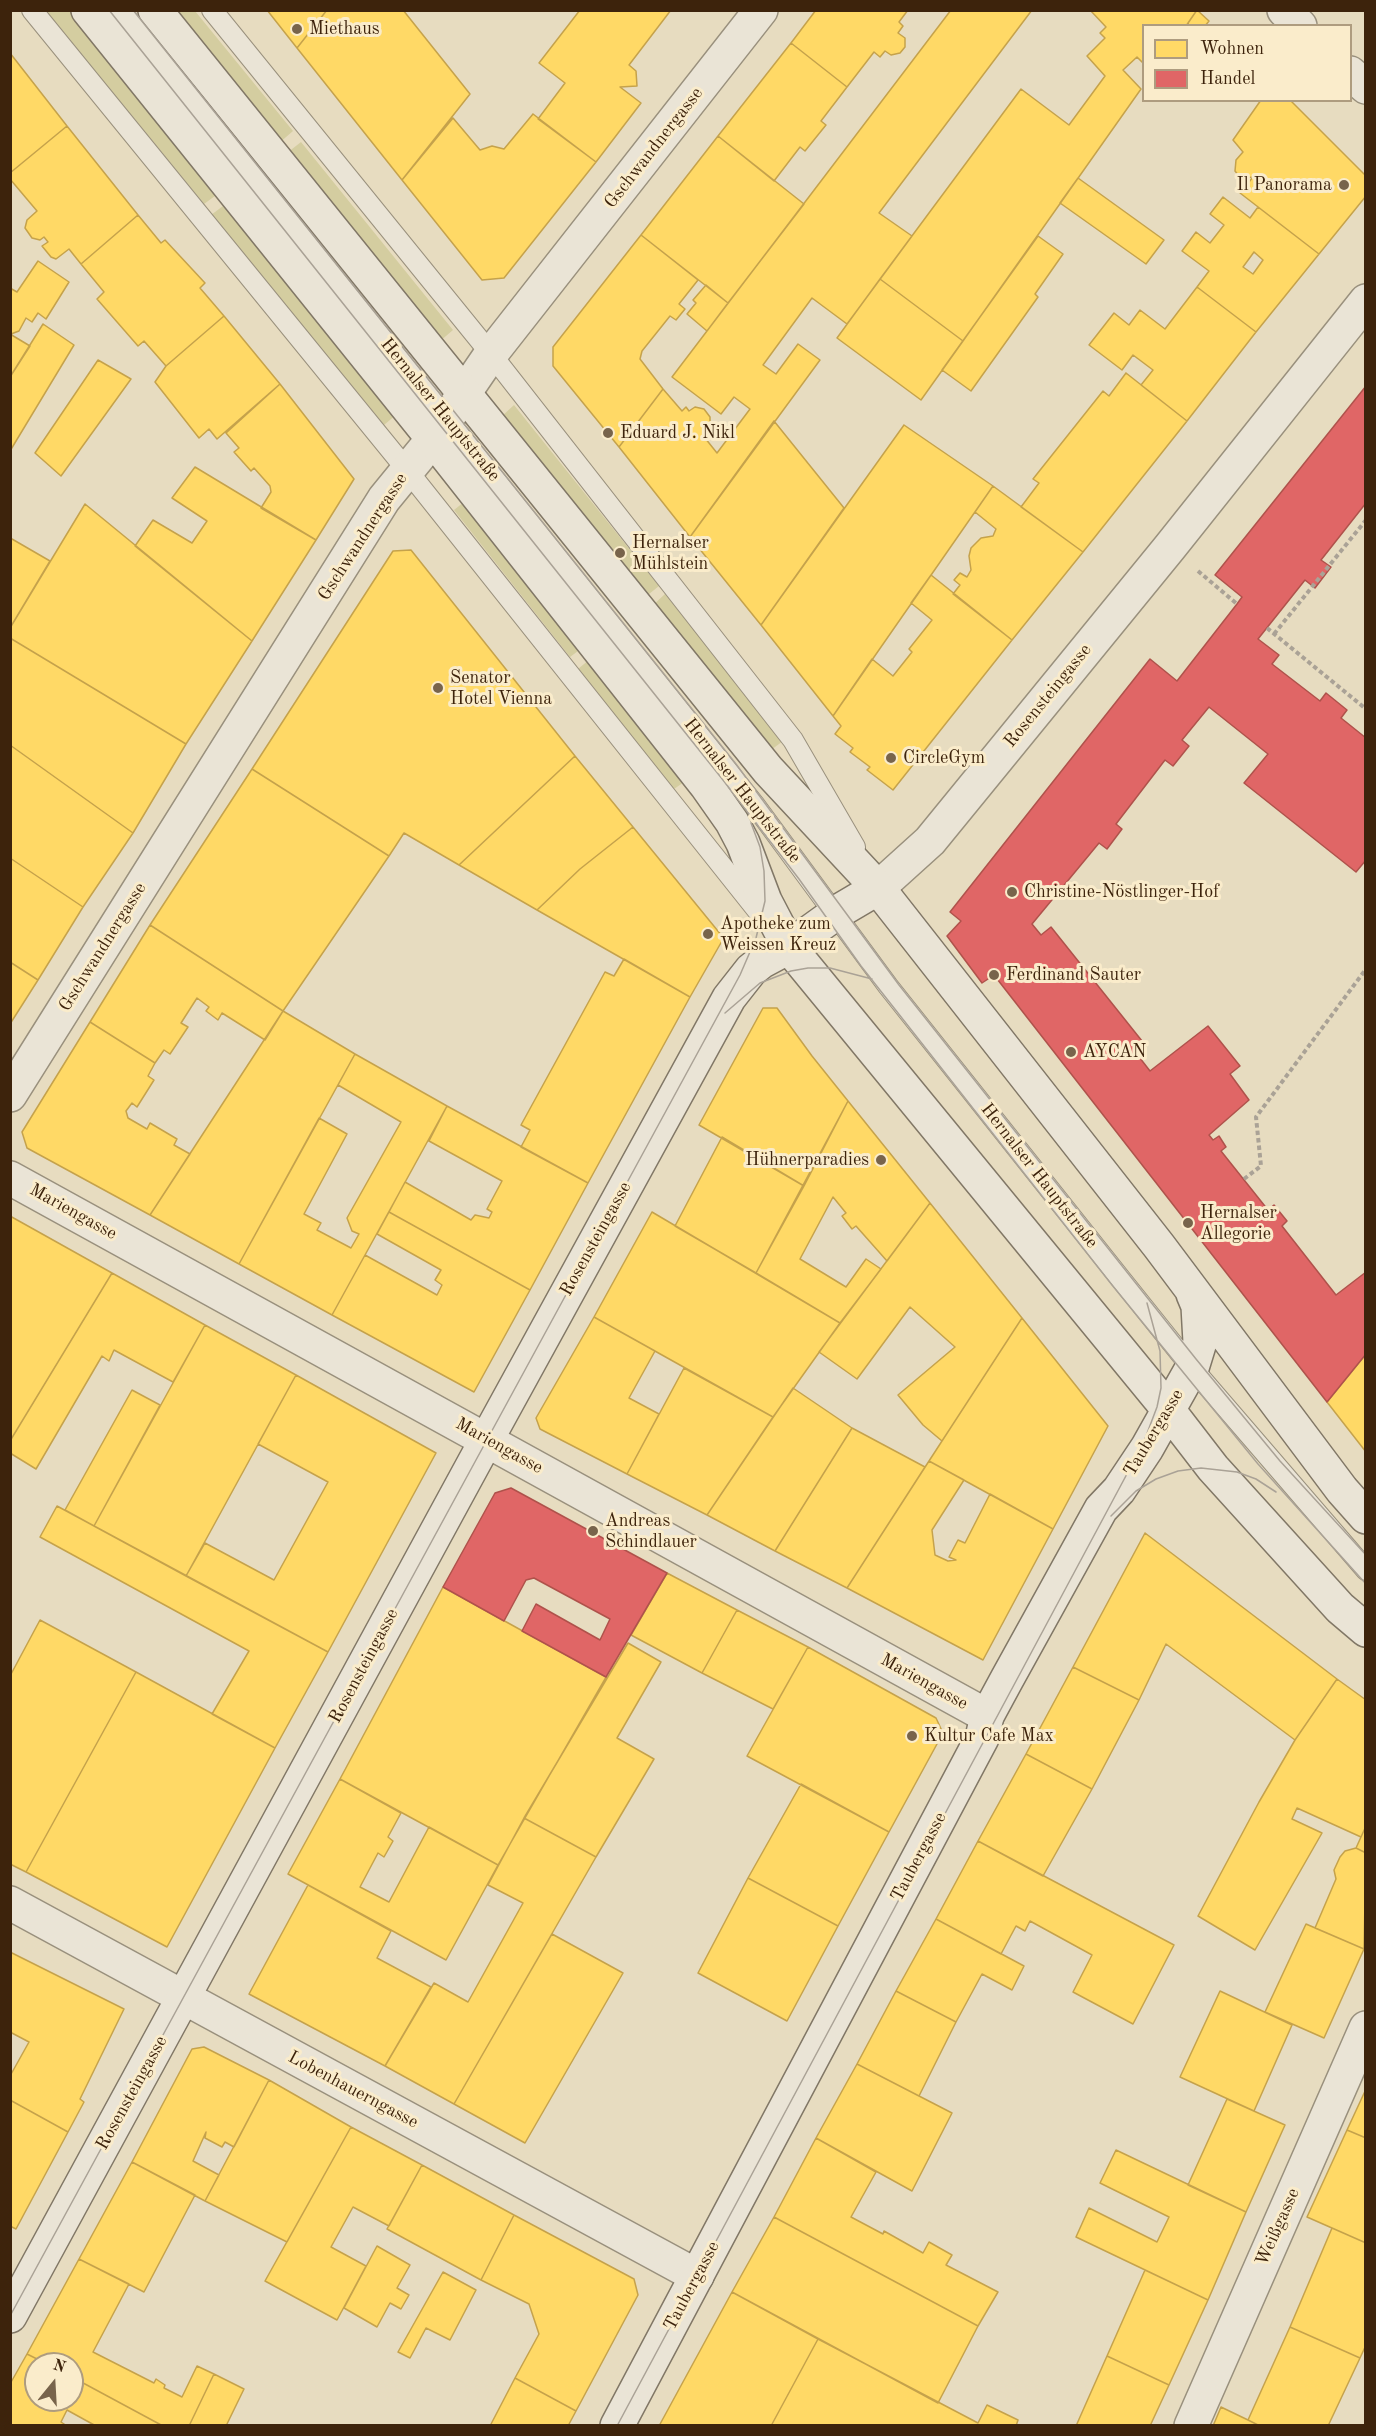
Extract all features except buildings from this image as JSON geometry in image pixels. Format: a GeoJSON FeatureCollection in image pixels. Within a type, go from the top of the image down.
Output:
{"type":"FeatureCollection","features":[{"type":"Feature","properties":{"kind":"street","name":"Hernalser Hauptstraße"},"geometry":{"type":"LineString","coordinates":[[88,10],[448,418],[878,888],[1191,1288],[1342,1490],[1365,1517]]}},
{"type":"Feature","properties":{"kind":"street","name":"Hernalser Hauptstraße"},"geometry":{"type":"LineString","coordinates":[[155,10],[448,418],[732,822],[743,843],[765,901],[789,947],[1169,1411],[1213,1468],[1352,1607],[1365,1630]]}},
{"type":"Feature","properties":{"kind":"street","name":"Gschwandnergasse"},"geometry":{"type":"LineString","coordinates":[[10,1095],[384,499],[448,418],[491,354],[761,10]]}},
{"type":"Feature","properties":{"kind":"street"},"geometry":{"type":"LineString","coordinates":[[1284,10],[1298,24]]}},
{"type":"Feature","properties":{"kind":"street"},"geometry":{"type":"LineString","coordinates":[[1352,75],[1365,87]]}},
{"type":"Feature","properties":{"kind":"street","name":"Rosensteingasse"},"geometry":{"type":"LineString","coordinates":[[10,2316],[729,998],[751,970],[878,888],[930,841],[1170,547],[1365,301]]}},
{"type":"Feature","properties":{"kind":"street","name":"Mariengasse"},"geometry":{"type":"LineString","coordinates":[[10,1178],[987,1716]]}},
{"type":"Feature","properties":{"kind":"street","name":"Taubergasse"},"geometry":{"type":"LineString","coordinates":[[616,2426],[982,1738],[987,1716],[1101,1509],[1119,1490],[1169,1411],[1192,1368],[1200,1342],[1200,1324],[1198,1306],[1191,1288]]}},
{"type":"Feature","properties":{"kind":"street","name":"Lobenhauerngasse"},"geometry":{"type":"LineString","coordinates":[[10,1903],[697,2276]]}},
{"type":"Feature","properties":{"kind":"street","name":"Weißgasse"},"geometry":{"type":"LineString","coordinates":[[1191,2426],[1365,2028]]}},
{"type":"Feature","properties":{"kind":"lane","name":"Hernalser Hauptstraße"},"geometry":{"type":"LineString","coordinates":[[32,10],[407,470],[681,816],[789,947]]}},
{"type":"Feature","properties":{"kind":"lane","name":"Hernalser Hauptstraße"},"geometry":{"type":"LineString","coordinates":[[120,10],[754,804],[888,986],[1192,1368],[1365,1570]]}},
{"type":"Feature","properties":{"kind":"lane","name":"Hernalser Hauptstraße"},"geometry":{"type":"LineString","coordinates":[[212,10],[491,354],[793,740],[878,888]]}},
{"type":"Feature","properties":{"kind":"path"},"geometry":{"type":"LineString","coordinates":[[1274,634],[1365,520]]}},
{"type":"Feature","properties":{"kind":"path"},"geometry":{"type":"LineString","coordinates":[[1170,547],[1237,604]]}},
{"type":"Feature","properties":{"kind":"path"},"geometry":{"type":"LineString","coordinates":[[1267,628],[1365,709]]}},
{"type":"Feature","properties":{"kind":"path"},"geometry":{"type":"LineString","coordinates":[[1244,1179],[1261,1166],[1256,1117],[1365,969]]}},
{"type":"Feature","properties":{"kind":"shaded area"},"geometry":{"type":"Polygon","coordinates":[[[46,11],[71,11],[219,193],[204,204],[46,11]]]}},
{"type":"Feature","properties":{"kind":"shaded area"},"geometry":{"type":"Polygon","coordinates":[[[171,11],[195,11],[293,131],[278,144],[171,11]]]}},
{"type":"Feature","properties":{"kind":"shaded area"},"geometry":{"type":"Polygon","coordinates":[[[301,142],[453,330],[439,342],[287,153],[301,142]]]}},
{"type":"Feature","properties":{"kind":"shaded area"},"geometry":{"type":"Polygon","coordinates":[[[227,203],[397,414],[384,425],[211,215],[227,203]]]}},
{"type":"Feature","properties":{"kind":"shaded area"},"geometry":{"type":"Polygon","coordinates":[[[514,405],[659,586],[644,598],[501,417],[514,405]]]}},
{"type":"Feature","properties":{"kind":"shaded area"},"geometry":{"type":"Polygon","coordinates":[[[464,502],[582,648],[570,657],[454,510],[464,502]]]}},
{"type":"Feature","properties":{"kind":"shaded area"},"geometry":{"type":"Polygon","coordinates":[[[665,594],[783,741],[767,753],[651,607],[665,594]]]}},
{"type":"Feature","properties":{"kind":"shaded area"},"geometry":{"type":"Polygon","coordinates":[[[590,659],[687,780],[674,789],[578,669],[590,659]]]}},
{"type":"Feature","properties":{"kind":"tram line"},"geometry":{"type":"LineString","coordinates":[[109,10],[723,780],[799,879],[861,966],[1112,1285],[1258,1464],[1366,1584]]}},
{"type":"Feature","properties":{"kind":"tram line"},"geometry":{"type":"LineString","coordinates":[[133,10],[736,764],[899,985],[1196,1359],[1280,1461],[1366,1555]]}},
{"type":"Feature","properties":{"kind":"tram line"},"geometry":{"type":"LineString","coordinates":[[10,2316],[740,975],[756,938],[765,901],[760,847],[751,823]]}},
{"type":"Feature","properties":{"kind":"tram line"},"geometry":{"type":"LineString","coordinates":[[725,1013],[760,983],[791,971],[830,968],[872,979]]}},
{"type":"Feature","properties":{"kind":"tram line"},"geometry":{"type":"LineString","coordinates":[[617,2426],[1143,1444],[1157,1407],[1161,1388],[1160,1351],[1147,1303]]}},
{"type":"Feature","properties":{"kind":"tram line"},"geometry":{"type":"LineString","coordinates":[[1111,1516],[1136,1491],[1156,1479],[1178,1471],[1201,1468],[1237,1472],[1256,1479],[1276,1492]]}},
{"type":"Feature","properties":{"kind":"place","name":"Miethaus"},"geometry":{"type":"Point","coordinates":[297,29]}},
{"type":"Feature","properties":{"kind":"place","name":"Il Panorama"},"geometry":{"type":"Point","coordinates":[1344,185]}},
{"type":"Feature","properties":{"kind":"place","name":"Eduard J. Nikl"},"geometry":{"type":"Point","coordinates":[608,433]}},
{"type":"Feature","properties":{"kind":"place","name":"Hernalser Mühlstein"},"geometry":{"type":"Point","coordinates":[620,553]}},
{"type":"Feature","properties":{"kind":"place","name":"Senator Hotel Vienna"},"geometry":{"type":"Point","coordinates":[438,688]}},
{"type":"Feature","properties":{"kind":"place","name":"CircleGym"},"geometry":{"type":"Point","coordinates":[891,758]}},
{"type":"Feature","properties":{"kind":"place","name":"Christine-Nöstlinger-Hof"},"geometry":{"type":"Point","coordinates":[1012,892]}},
{"type":"Feature","properties":{"kind":"place","name":"Apotheke zum Weissen Kreuz"},"geometry":{"type":"Point","coordinates":[708,934]}},
{"type":"Feature","properties":{"kind":"place","name":"Ferdinand Sauter"},"geometry":{"type":"Point","coordinates":[994,975]}},
{"type":"Feature","properties":{"kind":"place","name":"AYCAN"},"geometry":{"type":"Point","coordinates":[1071,1052]}},
{"type":"Feature","properties":{"kind":"place","name":"Hühnerparadies"},"geometry":{"type":"Point","coordinates":[881,1160]}},
{"type":"Feature","properties":{"kind":"place","name":"Hernalser Allegorie"},"geometry":{"type":"Point","coordinates":[1188,1223]}},
{"type":"Feature","properties":{"kind":"place","name":"Andreas Schindlauer"},"geometry":{"type":"Point","coordinates":[593,1531]}},
{"type":"Feature","properties":{"kind":"place","name":"Kultur Cafe Max"},"geometry":{"type":"Point","coordinates":[912,1736]}}]}
